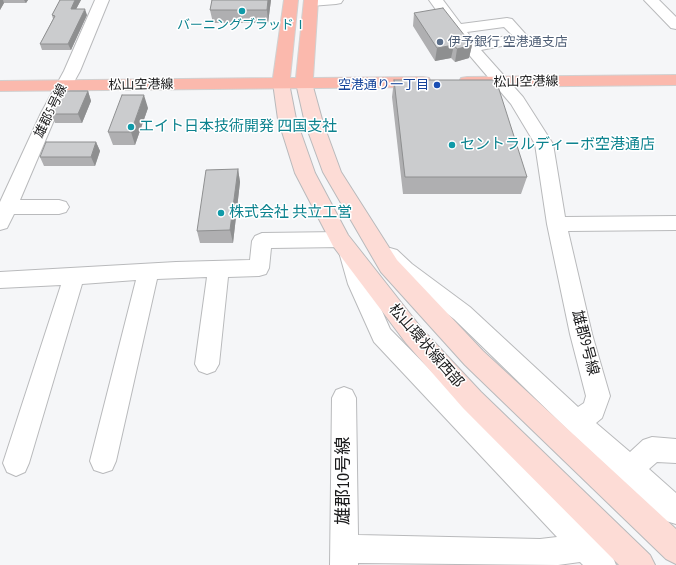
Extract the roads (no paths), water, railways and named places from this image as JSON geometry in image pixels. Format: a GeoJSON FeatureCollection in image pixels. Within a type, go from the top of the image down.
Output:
{"type":"FeatureCollection","features":[{"type":"Feature","properties":{"kind":"main road"},"geometry":{"type":"LineString","coordinates":[[291,0],[292,83]]}},
{"type":"Feature","properties":{"kind":"main road"},"geometry":{"type":"LineString","coordinates":[[292,83],[311,1]]}},
{"type":"Feature","properties":{"kind":"main road","name":"松山空港線"},"geometry":{"type":"LineString","coordinates":[[0,86],[676,80]]}},
{"type":"Feature","properties":{"kind":"street","name":"雄郡5号線"},"geometry":{"type":"LineString","coordinates":[[4,215],[63,86],[72,71],[102,0]]}},
{"type":"Feature","properties":{"kind":"street"},"geometry":{"type":"LineString","coordinates":[[311,1],[336,0]]}},
{"type":"Feature","properties":{"kind":"street","name":"雄郡9号線"},"geometry":{"type":"LineString","coordinates":[[436,0],[470,47],[517,101],[544,144],[557,224],[581,334],[598,396],[594,410],[578,423]]}},
{"type":"Feature","properties":{"kind":"street"},"geometry":{"type":"LineString","coordinates":[[651,0],[672,20]]}},
{"type":"Feature","properties":{"kind":"street"},"geometry":{"type":"LineString","coordinates":[[456,29],[507,22],[522,38],[470,47]]}},
{"type":"Feature","properties":{"kind":"street","name":"松山環状線西部"},"geometry":{"type":"LineString","coordinates":[[292,83],[314,123],[332,172],[370,237],[389,266],[474,358],[676,549]]}},
{"type":"Feature","properties":{"kind":"street","name":"松山環状線西部"},"geometry":{"type":"LineString","coordinates":[[292,83],[287,119],[305,173],[344,246],[414,336],[472,400],[640,565]]}},
{"type":"Feature","properties":{"kind":"street"},"geometry":{"type":"LineString","coordinates":[[4,215],[59,207]]}},
{"type":"Feature","properties":{"kind":"street"},"geometry":{"type":"LineString","coordinates":[[557,224],[676,224]]}},
{"type":"Feature","properties":{"kind":"street"},"geometry":{"type":"LineString","coordinates":[[370,237],[405,270],[462,313],[578,423],[676,511]]}},
{"type":"Feature","properties":{"kind":"street"},"geometry":{"type":"LineString","coordinates":[[0,280],[259,268],[262,241],[344,246],[382,335],[594,557]]}},
{"type":"Feature","properties":{"kind":"street"},"geometry":{"type":"LineString","coordinates":[[207,364],[218,269]]}},
{"type":"Feature","properties":{"kind":"street"},"geometry":{"type":"LineString","coordinates":[[103,460],[100,436],[148,272]]}},
{"type":"Feature","properties":{"kind":"street"},"geometry":{"type":"LineString","coordinates":[[16,463],[74,276]]}},
{"type":"Feature","properties":{"kind":"street","name":"雄郡10号線"},"geometry":{"type":"LineString","coordinates":[[344,398],[344,557]]}},
{"type":"Feature","properties":{"kind":"street"},"geometry":{"type":"LineString","coordinates":[[630,469],[652,449],[676,451]]}},
{"type":"Feature","properties":{"kind":"street"},"geometry":{"type":"LineString","coordinates":[[344,557],[540,553],[594,557]]}},
{"type":"Feature","properties":{"kind":"place","name":"バーニングブラッドⅠ"},"geometry":{"type":"Point","coordinates":[242,11]}},
{"type":"Feature","properties":{"kind":"place","name":"伊予銀行 空港通支店"},"geometry":{"type":"Point","coordinates":[440,42]}},
{"type":"Feature","properties":{"kind":"place","name":"空港通り一丁目"},"geometry":{"type":"Point","coordinates":[437,85]}},
{"type":"Feature","properties":{"kind":"place","name":"エイト日本技術開発 四国支社"},"geometry":{"type":"Point","coordinates":[131,127]}},
{"type":"Feature","properties":{"kind":"place","name":"セントラルディーボ空港通店"},"geometry":{"type":"Point","coordinates":[452,145]}},
{"type":"Feature","properties":{"kind":"place","name":"株式会社 共立工営"},"geometry":{"type":"Point","coordinates":[221,213]}}]}
